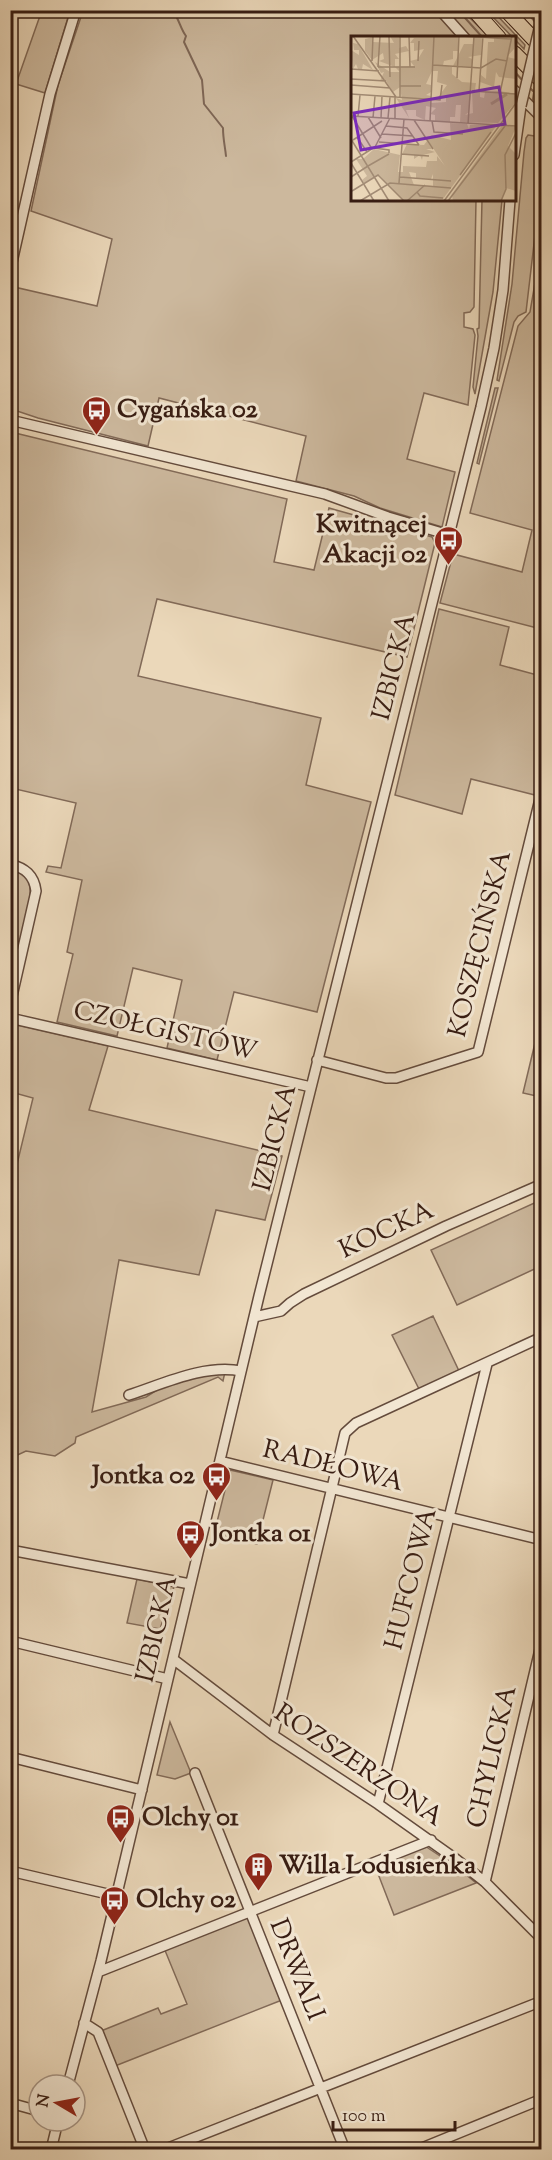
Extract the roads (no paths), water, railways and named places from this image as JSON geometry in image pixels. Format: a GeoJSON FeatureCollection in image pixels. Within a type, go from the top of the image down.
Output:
{"type":"FeatureCollection","features":[{"type":"Feature","properties":{"kind":"highway"},"geometry":{"type":"LineString","coordinates":[[474,10],[498,36]]}},
{"type":"Feature","properties":{"kind":"highway"},"geometry":{"type":"LineString","coordinates":[[506,10],[542,48]]}},
{"type":"Feature","properties":{"kind":"highway"},"geometry":{"type":"LineString","coordinates":[[516,55],[542,81]]}},
{"type":"Feature","properties":{"kind":"street"},"geometry":{"type":"LineString","coordinates":[[10,270],[50,94],[76,10]]}},
{"type":"Feature","properties":{"kind":"street"},"geometry":{"type":"LineString","coordinates":[[440,10],[463,36]]}},
{"type":"Feature","properties":{"kind":"street"},"geometry":{"type":"LineString","coordinates":[[516,141],[521,106],[542,16]]}},
{"type":"Feature","properties":{"kind":"street"},"geometry":{"type":"LineString","coordinates":[[516,92],[542,118]]}},
{"type":"Feature","properties":{"kind":"street","name":"IZBICKA"},"geometry":{"type":"LineString","coordinates":[[71,2073],[98,1972],[317,1060],[494,348],[503,290],[510,201]]}},
{"type":"Feature","properties":{"kind":"street"},"geometry":{"type":"LineString","coordinates":[[10,420],[325,494],[388,518],[449,535]]}},
{"type":"Feature","properties":{"kind":"street","name":"KOSZĘCIŃSKA"},"geometry":{"type":"LineString","coordinates":[[317,1060],[386,1078],[396,1078],[478,1052],[542,791]]}},
{"type":"Feature","properties":{"kind":"street"},"geometry":{"type":"LineString","coordinates":[[10,864],[28,872],[34,881],[36,891],[10,1005]]}},
{"type":"Feature","properties":{"kind":"street","name":"CZOŁGISTÓW"},"geometry":{"type":"LineString","coordinates":[[10,1018],[311,1087]]}},
{"type":"Feature","properties":{"kind":"street","name":"KOCKA"},"geometry":{"type":"LineString","coordinates":[[254,1317],[281,1311],[304,1294],[542,1184]]}},
{"type":"Feature","properties":{"kind":"street"},"geometry":{"type":"LineString","coordinates":[[273,1735],[331,1488],[345,1433],[349,1427],[542,1337]]}},
{"type":"Feature","properties":{"kind":"street","name":"HUFCOWA"},"geometry":{"type":"LineString","coordinates":[[378,1804],[486,1364]]}},
{"type":"Feature","properties":{"kind":"street"},"geometry":{"type":"LineString","coordinates":[[129,1395],[205,1372],[231,1369],[241,1371]]}},
{"type":"Feature","properties":{"kind":"street","name":"RADŁOWA"},"geometry":{"type":"LineString","coordinates":[[220,1461],[542,1540]]}},
{"type":"Feature","properties":{"kind":"street"},"geometry":{"type":"LineString","coordinates":[[10,1550],[190,1584]]}},
{"type":"Feature","properties":{"kind":"street"},"geometry":{"type":"LineString","coordinates":[[10,1641],[168,1679]]}},
{"type":"Feature","properties":{"kind":"street","name":"CHYLICKA"},"geometry":{"type":"LineString","coordinates":[[485,1882],[542,1641]]}},
{"type":"Feature","properties":{"kind":"street","name":"ROZSZERZONA"},"geometry":{"type":"LineString","coordinates":[[172,1659],[273,1735],[431,1840],[485,1882],[542,1939]]}},
{"type":"Feature","properties":{"kind":"street"},"geometry":{"type":"LineString","coordinates":[[10,1757],[142,1790]]}},
{"type":"Feature","properties":{"kind":"street","name":"DRWALI"},"geometry":{"type":"LineString","coordinates":[[195,1773],[345,2150]]}},
{"type":"Feature","properties":{"kind":"street"},"geometry":{"type":"LineString","coordinates":[[98,1972],[431,1840]]}},
{"type":"Feature","properties":{"kind":"street"},"geometry":{"type":"LineString","coordinates":[[10,1871],[116,1896]]}},
{"type":"Feature","properties":{"kind":"street"},"geometry":{"type":"LineString","coordinates":[[163,2150],[320,2086],[542,2001]]}},
{"type":"Feature","properties":{"kind":"street"},"geometry":{"type":"LineString","coordinates":[[84,2023],[98,2032],[145,2150]]}},
{"type":"Feature","properties":{"kind":"street"},"geometry":{"type":"LineString","coordinates":[[417,2150],[542,2099]]}},
{"type":"Feature","properties":{"kind":"street"},"geometry":{"type":"LineString","coordinates":[[10,2103],[27,2107]]}},
{"type":"Feature","properties":{"kind":"street"},"geometry":{"type":"LineString","coordinates":[[51,2150],[55,2133]]}},
{"type":"Feature","properties":{"kind":"waterway"},"geometry":{"type":"LineString","coordinates":[[172,10],[186,36],[184,42],[202,80],[204,104],[223,128],[226,156]]}},
{"type":"Feature","properties":{"kind":"waterway"},"geometry":{"type":"LineString","coordinates":[[458,10],[481,36]]}},
{"type":"Feature","properties":{"kind":"waterway"},"geometry":{"type":"LineString","coordinates":[[525,10],[537,24]]}},
{"type":"Feature","properties":{"kind":"waterway"},"geometry":{"type":"LineString","coordinates":[[516,73],[523,81]]}},
{"type":"Feature","properties":{"kind":"waterway"},"geometry":{"type":"LineString","coordinates":[[529,87],[542,100]]}},
{"type":"Feature","properties":{"kind":"place","name":"Cygańska 02"},"geometry":{"type":"Point","coordinates":[96,436]}},
{"type":"Feature","properties":{"kind":"place","name":"Kwitnącej Akacji 02"},"geometry":{"type":"Point","coordinates":[448,566]}},
{"type":"Feature","properties":{"kind":"place","name":"Jontka 02"},"geometry":{"type":"Point","coordinates":[216,1502]}},
{"type":"Feature","properties":{"kind":"place","name":"Jontka 01"},"geometry":{"type":"Point","coordinates":[190,1560]}},
{"type":"Feature","properties":{"kind":"place","name":"Olchy 01"},"geometry":{"type":"Point","coordinates":[121,1844]}},
{"type":"Feature","properties":{"kind":"place","name":"Willa Lodusieńka"},"geometry":{"type":"Point","coordinates":[258,1892]}},
{"type":"Feature","properties":{"kind":"place","name":"Olchy 02"},"geometry":{"type":"Point","coordinates":[115,1926]}}]}
